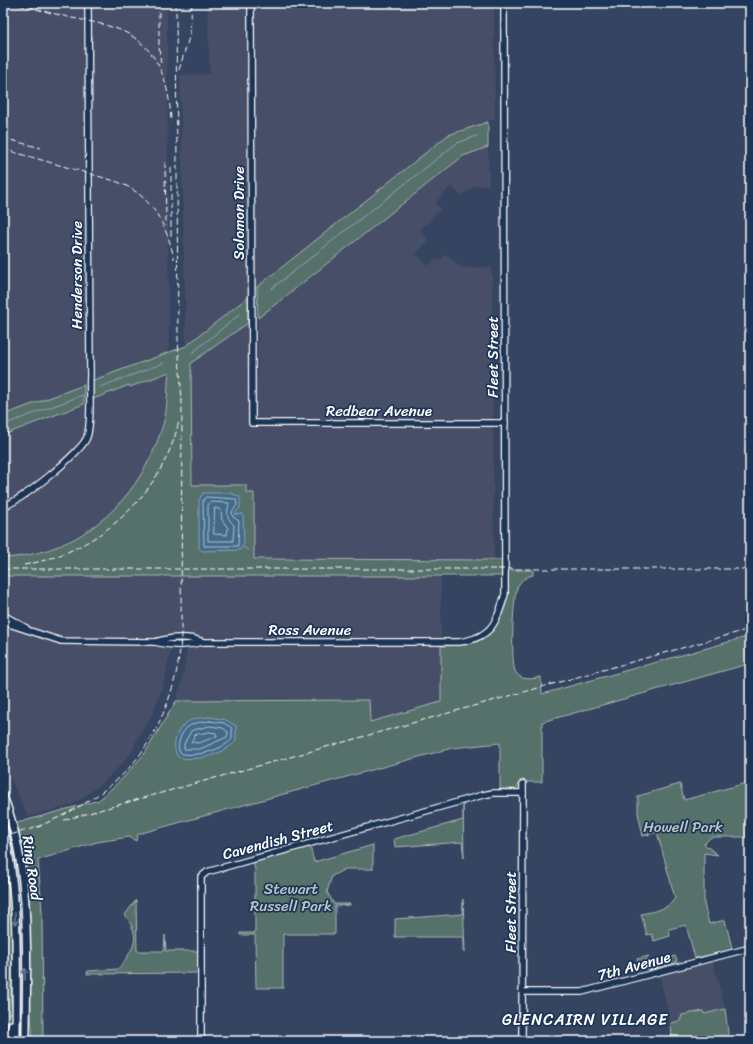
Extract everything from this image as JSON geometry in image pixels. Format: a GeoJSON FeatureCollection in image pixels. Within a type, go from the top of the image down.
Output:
{"type":"FeatureCollection","features":[{"type":"Feature","properties":{"kind":"highway","name":"Ring Road"},"geometry":{"type":"LineString","coordinates":[[3,796],[13,828],[22,868],[25,903],[26,1041]]}},
{"type":"Feature","properties":{"kind":"highway","name":"Ring Road"},"geometry":{"type":"LineString","coordinates":[[3,826],[9,852],[14,892],[16,1041]]}},
{"type":"Feature","properties":{"kind":"highway"},"geometry":{"type":"LineString","coordinates":[[10,1041],[16,984]]}},
{"type":"Feature","properties":{"kind":"highway"},"geometry":{"type":"LineString","coordinates":[[26,1001],[30,1041]]}},
{"type":"Feature","properties":{"kind":"street","name":"Henderson Drive"},"geometry":{"type":"LineString","coordinates":[[3,506],[17,500],[79,450],[88,436],[90,375],[88,3]]}},
{"type":"Feature","properties":{"kind":"street","name":"Solomon Drive"},"geometry":{"type":"LineString","coordinates":[[250,3],[252,423]]}},
{"type":"Feature","properties":{"kind":"street","name":"Fleet Street"},"geometry":{"type":"LineString","coordinates":[[416,642],[459,642],[480,638],[490,631],[500,613],[505,594],[504,3]]}},
{"type":"Feature","properties":{"kind":"street","name":"Redbear Avenue"},"geometry":{"type":"LineString","coordinates":[[252,423],[505,423]]}},
{"type":"Feature","properties":{"kind":"street","name":"Ross Avenue"},"geometry":{"type":"LineString","coordinates":[[3,616],[29,631]]}},
{"type":"Feature","properties":{"kind":"street","name":"Ross Avenue"},"geometry":{"type":"LineString","coordinates":[[3,622],[53,639],[69,641],[155,642],[165,644],[195,644],[203,642],[416,642]]}},
{"type":"Feature","properties":{"kind":"street","name":"Fleet Street"},"geometry":{"type":"LineString","coordinates":[[522,1041],[523,784]]}},
{"type":"Feature","properties":{"kind":"street","name":"Cavendish Street"},"geometry":{"type":"LineString","coordinates":[[201,1041],[200,877],[207,872],[483,795],[494,793],[523,793]]}},
{"type":"Feature","properties":{"kind":"street","name":"7th Avenue"},"geometry":{"type":"LineString","coordinates":[[522,992],[582,992],[750,948]]}},
{"type":"Feature","properties":{"kind":"shaded area"},"geometry":{"type":"Polygon","coordinates":[[[3,3],[167,3],[169,372],[164,419],[158,439],[145,469],[136,484],[119,505],[96,525],[57,546],[29,555],[3,558],[3,3]]]}},
{"type":"Feature","properties":{"kind":"shaded area"},"geometry":{"type":"Polygon","coordinates":[[[207,3],[494,3],[495,119],[448,135],[257,287],[248,297],[186,346],[180,75],[210,74],[207,3]]]}},
{"type":"Feature","properties":{"kind":"shaded area"},"geometry":{"type":"Polygon","coordinates":[[[488,147],[489,185],[474,186],[461,196],[451,186],[435,203],[441,209],[420,230],[429,240],[416,254],[428,266],[436,258],[439,261],[446,254],[462,268],[492,267],[494,560],[254,559],[254,494],[246,493],[246,485],[193,485],[191,363],[248,323],[248,373],[257,373],[258,318],[463,156],[488,147]]]}},
{"type":"Feature","properties":{"kind":"shaded area"},"geometry":{"type":"Polygon","coordinates":[[[3,576],[441,576],[441,702],[369,722],[369,700],[176,701],[182,681],[187,649],[171,649],[166,675],[154,711],[134,745],[136,746],[122,764],[101,784],[80,800],[71,805],[28,817],[3,762],[3,576]]]}},
{"type":"Feature","properties":{"kind":"shaded area"},"geometry":{"type":"Polygon","coordinates":[[[713,961],[725,1009],[671,1023],[659,975],[713,961]]]}},
{"type":"Feature","properties":{"kind":"green space"},"geometry":{"type":"Polygon","coordinates":[[[488,122],[488,147],[463,156],[258,318],[257,287],[448,135],[488,122]]]}},
{"type":"Feature","properties":{"kind":"green space"},"geometry":{"type":"Polygon","coordinates":[[[248,297],[248,323],[191,363],[192,485],[246,485],[246,493],[254,493],[254,559],[502,560],[502,576],[3,576],[3,558],[32,554],[59,546],[84,533],[106,516],[125,497],[141,474],[154,449],[164,421],[169,372],[130,387],[129,385],[91,400],[91,381],[186,346],[248,297]]]}},
{"type":"Feature","properties":{"kind":"green space"},"geometry":{"type":"Polygon","coordinates":[[[84,385],[84,404],[3,435],[3,415],[84,385]]]}},
{"type":"Feature","properties":{"kind":"green space"},"geometry":{"type":"Polygon","coordinates":[[[507,570],[533,570],[533,575],[522,581],[517,588],[514,604],[513,658],[514,667],[518,676],[528,679],[541,677],[542,694],[750,636],[750,666],[748,664],[542,722],[542,782],[519,782],[517,789],[500,789],[500,743],[452,748],[138,834],[136,841],[129,837],[97,842],[38,860],[42,911],[43,1041],[33,1041],[30,997],[28,887],[26,865],[17,823],[99,800],[124,777],[145,753],[176,701],[369,700],[370,722],[441,702],[441,646],[474,640],[492,628],[504,610],[507,598],[507,570]]]}},
{"type":"Feature","properties":{"kind":"green space","name":"Howell Park"},"geometry":{"type":"Polygon","coordinates":[[[750,782],[750,837],[711,837],[704,844],[718,855],[704,853],[704,904],[709,924],[725,920],[732,948],[729,951],[695,958],[686,925],[669,929],[670,936],[654,941],[652,934],[647,935],[641,914],[665,908],[675,898],[657,832],[643,836],[638,813],[638,796],[680,784],[684,800],[750,782]]]}},
{"type":"Feature","properties":{"kind":"green space"},"geometry":{"type":"Polygon","coordinates":[[[463,804],[464,858],[462,842],[395,847],[394,839],[463,820],[463,804]]]}},
{"type":"Feature","properties":{"kind":"green space"},"geometry":{"type":"Polygon","coordinates":[[[3,839],[9,867],[13,943],[7,1041],[3,1041],[3,839]]]}},
{"type":"Feature","properties":{"kind":"green space","name":"Stewart Russell Park"},"geometry":{"type":"Polygon","coordinates":[[[373,845],[373,869],[345,869],[332,876],[327,892],[334,904],[350,904],[335,906],[335,934],[283,934],[283,988],[256,988],[255,935],[240,935],[240,933],[255,933],[255,870],[253,862],[310,846],[314,862],[373,845]]]}},
{"type":"Feature","properties":{"kind":"green space"},"geometry":{"type":"Polygon","coordinates":[[[463,899],[465,952],[463,952],[463,937],[395,937],[395,919],[463,914],[463,899]]]}},
{"type":"Feature","properties":{"kind":"green space"},"geometry":{"type":"Polygon","coordinates":[[[136,900],[137,951],[164,951],[165,935],[166,951],[198,951],[198,973],[87,974],[88,971],[119,969],[129,955],[135,937],[130,923],[125,915],[136,900]]]}},
{"type":"Feature","properties":{"kind":"green space"},"geometry":{"type":"Polygon","coordinates":[[[649,956],[645,962],[651,962],[652,965],[662,963],[661,960],[675,956],[677,960],[676,963],[649,970],[639,966],[637,959],[649,956]]]}},
{"type":"Feature","properties":{"kind":"green space"},"geometry":{"type":"Polygon","coordinates":[[[725,1009],[729,1041],[672,1041],[671,1023],[680,1021],[682,1015],[703,1011],[704,1014],[725,1009]]]}},
{"type":"Feature","properties":{"kind":"water"},"geometry":{"type":"Polygon","coordinates":[[[203,493],[231,493],[240,497],[240,508],[236,512],[236,515],[243,514],[244,543],[240,550],[202,551],[199,548],[199,500],[203,493]]]}},
{"type":"Feature","properties":{"kind":"water"},"geometry":{"type":"Polygon","coordinates":[[[210,717],[226,720],[236,726],[236,741],[231,746],[217,754],[193,759],[178,757],[175,744],[177,734],[182,726],[198,718],[210,717]]]}},
{"type":"Feature","properties":{"kind":"waterway"},"geometry":{"type":"LineString","coordinates":[[271,289],[457,143],[477,136]]}},
{"type":"Feature","properties":{"kind":"waterway"},"geometry":{"type":"LineString","coordinates":[[192,353],[240,314]]}},
{"type":"Feature","properties":{"kind":"waterway"},"geometry":{"type":"LineString","coordinates":[[100,387],[164,363]]}},
{"type":"Feature","properties":{"kind":"waterway"},"geometry":{"type":"LineString","coordinates":[[3,425],[83,395]]}},
{"type":"Feature","properties":{"kind":"waterway"},"geometry":{"type":"LineString","coordinates":[[243,547],[248,550]]}},
{"type":"Feature","properties":{"kind":"railway"},"geometry":{"type":"LineString","coordinates":[[10,3],[102,24],[120,30],[144,45],[153,56],[164,80],[168,94],[171,122]]}},
{"type":"Feature","properties":{"kind":"railway"},"geometry":{"type":"LineString","coordinates":[[159,3],[159,46],[161,65]]}},
{"type":"Feature","properties":{"kind":"railway"},"geometry":{"type":"LineString","coordinates":[[37,827],[69,812],[109,787],[132,765],[144,749],[163,714],[176,675],[181,636],[182,402],[178,340],[176,3]]}},
{"type":"Feature","properties":{"kind":"railway"},"geometry":{"type":"LineString","coordinates":[[179,70],[190,34],[192,3]]}},
{"type":"Feature","properties":{"kind":"railway"},"geometry":{"type":"LineString","coordinates":[[3,138],[41,148]]}},
{"type":"Feature","properties":{"kind":"railway"},"geometry":{"type":"LineString","coordinates":[[3,149],[115,181],[138,193],[155,211],[167,234],[174,259]]}},
{"type":"Feature","properties":{"kind":"railway"},"geometry":{"type":"LineString","coordinates":[[165,162],[166,226]]}},
{"type":"Feature","properties":{"kind":"railway"},"geometry":{"type":"LineString","coordinates":[[171,166],[171,236]]}},
{"type":"Feature","properties":{"kind":"railway"},"geometry":{"type":"LineString","coordinates":[[24,565],[51,558],[77,548],[101,534],[123,516],[142,496],[158,473],[170,448],[179,421]]}},
{"type":"Feature","properties":{"kind":"railway"},"geometry":{"type":"LineString","coordinates":[[3,569],[750,569]]}},
{"type":"Feature","properties":{"kind":"railway"},"geometry":{"type":"LineString","coordinates":[[64,820],[750,629]]}},
{"type":"Feature","properties":{"kind":"railway"},"geometry":{"type":"LineString","coordinates":[[3,837],[41,826]]}},
{"type":"Feature","properties":{"kind":"district","name":"GLENCAIRN VILLAGE"},"geometry":{"type":"Point","coordinates":[585,1019]}}]}
